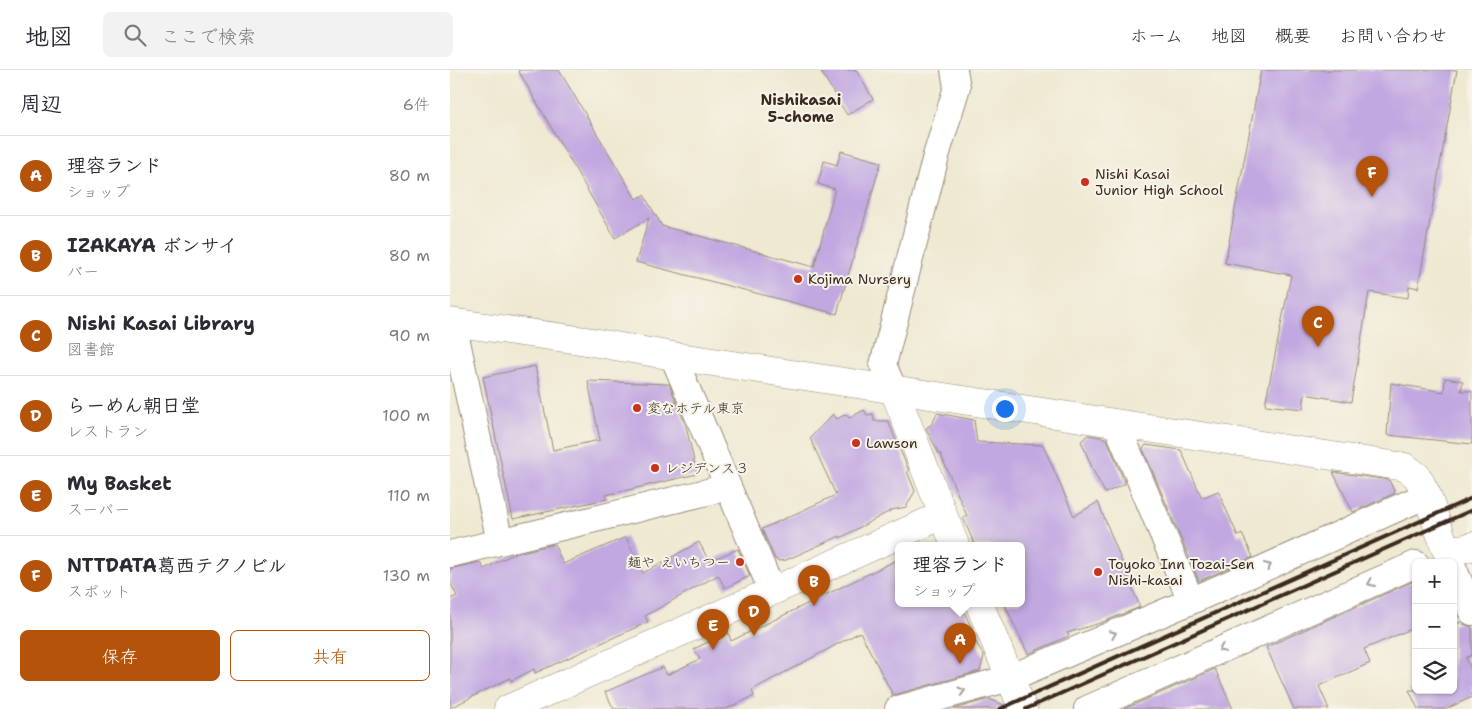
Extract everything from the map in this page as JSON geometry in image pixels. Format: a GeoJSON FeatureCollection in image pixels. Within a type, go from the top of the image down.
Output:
{"type":"FeatureCollection","features":[{"type":"Feature","properties":{"kind":"street"},"geometry":{"type":"LineString","coordinates":[[954,70],[957,87],[936,156],[883,365],[954,542]]}},
{"type":"Feature","properties":{"kind":"street"},"geometry":{"type":"LineString","coordinates":[[500,542],[452,322],[1405,466],[1417,476],[1456,556],[1472,612]]}},
{"type":"Feature","properties":{"kind":"street"},"geometry":{"type":"LineString","coordinates":[[673,356],[772,592]]}},
{"type":"Feature","properties":{"kind":"street"},"geometry":{"type":"LineString","coordinates":[[1116,423],[1192,601]]}},
{"type":"Feature","properties":{"kind":"street"},"geometry":{"type":"LineString","coordinates":[[450,554],[728,487]]}},
{"type":"Feature","properties":{"kind":"street"},"geometry":{"type":"LineString","coordinates":[[898,709],[1010,678],[1192,601],[1427,495]]}},
{"type":"Feature","properties":{"kind":"street"},"geometry":{"type":"LineString","coordinates":[[508,709],[943,515]]}},
{"type":"Feature","properties":{"kind":"street"},"geometry":{"type":"LineString","coordinates":[[1439,559],[1456,556]]}},
{"type":"Feature","properties":{"kind":"street"},"geometry":{"type":"LineString","coordinates":[[1086,709],[1412,565]]}},
{"type":"Feature","properties":{"kind":"street"},"geometry":{"type":"LineString","coordinates":[[981,607],[1023,709]]}},
{"type":"Feature","properties":{"kind":"building"},"geometry":{"type":"Polygon","coordinates":[[[518,70],[559,70],[636,199],[644,195],[662,226],[814,267],[835,189],[818,184],[824,161],[837,165],[841,151],[881,162],[837,314],[636,262],[649,218],[615,238],[518,70]]]}},
{"type":"Feature","properties":{"kind":"building"},"geometry":{"type":"Polygon","coordinates":[[[820,70],[856,70],[873,99],[847,115],[820,70]]]}},
{"type":"Feature","properties":{"kind":"building"},"geometry":{"type":"Polygon","coordinates":[[[1261,70],[1457,70],[1418,288],[1409,286],[1408,298],[1369,292],[1351,402],[1305,394],[1303,409],[1265,405],[1291,275],[1225,263],[1261,70]]]}},
{"type":"Feature","properties":{"kind":"building"},"geometry":{"type":"Polygon","coordinates":[[[535,366],[553,450],[600,440],[588,381],[669,384],[686,426],[697,474],[606,495],[607,499],[513,519],[483,377],[535,366]]]}},
{"type":"Feature","properties":{"kind":"building"},"geometry":{"type":"Polygon","coordinates":[[[1445,378],[1463,381],[1461,391],[1472,391],[1472,444],[1387,435],[1391,383],[1444,392],[1445,378]]]}},
{"type":"Feature","properties":{"kind":"building"},"geometry":{"type":"Polygon","coordinates":[[[864,410],[867,415],[873,414],[874,421],[888,421],[909,471],[907,471],[915,491],[906,507],[892,510],[840,538],[840,536],[786,560],[779,561],[775,559],[762,529],[836,495],[810,438],[833,414],[837,419],[846,414],[849,418],[864,410]]]}},
{"type":"Feature","properties":{"kind":"building"},"geometry":{"type":"Polygon","coordinates":[[[937,413],[974,420],[977,442],[1043,445],[1074,516],[1098,502],[1140,607],[1100,623],[1067,633],[1069,636],[1028,654],[1006,607],[1025,607],[1025,542],[974,542],[963,518],[967,516],[940,453],[926,428],[932,424],[937,413]]]}},
{"type":"Feature","properties":{"kind":"building"},"geometry":{"type":"Polygon","coordinates":[[[1088,435],[1107,439],[1125,484],[1105,493],[1081,441],[1088,435]]]}},
{"type":"Feature","properties":{"kind":"building"},"geometry":{"type":"Polygon","coordinates":[[[1146,445],[1181,450],[1202,498],[1218,491],[1238,536],[1242,534],[1253,557],[1199,581],[1143,449],[1146,445]]]}},
{"type":"Feature","properties":{"kind":"building"},"geometry":{"type":"Polygon","coordinates":[[[1333,472],[1389,480],[1395,493],[1353,512],[1333,472]]]}},
{"type":"Feature","properties":{"kind":"building"},"geometry":{"type":"Polygon","coordinates":[[[626,537],[643,573],[699,542],[709,561],[738,549],[750,576],[725,588],[718,575],[645,616],[648,622],[535,673],[534,669],[511,681],[510,678],[450,708],[450,599],[457,596],[450,582],[450,569],[480,562],[484,569],[513,554],[554,544],[563,564],[626,537]]]}},
{"type":"Feature","properties":{"kind":"building"},"geometry":{"type":"Polygon","coordinates":[[[895,561],[895,607],[962,607],[972,629],[969,630],[984,656],[980,671],[893,695],[860,632],[752,690],[754,696],[726,709],[614,709],[605,692],[663,667],[667,675],[700,659],[694,649],[728,632],[731,641],[895,561]]]}},
{"type":"Feature","properties":{"kind":"building"},"geometry":{"type":"Polygon","coordinates":[[[1412,582],[1412,629],[1364,649],[1370,663],[1319,686],[1329,709],[1294,709],[1266,647],[1412,582]]]}},
{"type":"Feature","properties":{"kind":"building"},"geometry":{"type":"Polygon","coordinates":[[[1461,622],[1472,627],[1472,655],[1466,658],[1472,671],[1472,697],[1446,709],[1418,709],[1409,690],[1412,690],[1412,694],[1457,694],[1457,624],[1461,622]]]}},
{"type":"Feature","properties":{"kind":"building"},"geometry":{"type":"Polygon","coordinates":[[[1215,669],[1233,709],[1124,709],[1215,669]]]}},
{"type":"Feature","properties":{"kind":"building"},"geometry":{"type":"Polygon","coordinates":[[[989,699],[1004,705],[1006,709],[954,709],[989,699]]]}},
{"type":"Feature","properties":{"kind":"railway"},"geometry":{"type":"LineString","coordinates":[[1000,709],[1472,498]]}},
{"type":"Feature","properties":{"kind":"railway"},"geometry":{"type":"LineString","coordinates":[[1026,709],[1472,510]]}},
{"type":"Feature","properties":{"kind":"place","name":"Nishi Kasai Junior High School"},"geometry":{"type":"Point","coordinates":[1085,182]}},
{"type":"Feature","properties":{"kind":"place","name":"NTTDATA葛西テクノビル"},"geometry":{"type":"Point","coordinates":[1372,197]}},
{"type":"Feature","properties":{"kind":"place","name":"Kojima Nursery"},"geometry":{"type":"Point","coordinates":[798,279]}},
{"type":"Feature","properties":{"kind":"place","name":"Nishi Kasai Library"},"geometry":{"type":"Point","coordinates":[1318,347]}},
{"type":"Feature","properties":{"kind":"place","name":"変なホテル東京"},"geometry":{"type":"Point","coordinates":[637,408]}},
{"type":"Feature","properties":{"kind":"place","name":"Lawson"},"geometry":{"type":"Point","coordinates":[856,443]}},
{"type":"Feature","properties":{"kind":"place","name":"レジデンス３"},"geometry":{"type":"Point","coordinates":[655,468]}},
{"type":"Feature","properties":{"kind":"place","name":"麺や えいちつー"},"geometry":{"type":"Point","coordinates":[740,562]}},
{"type":"Feature","properties":{"kind":"place","name":"Toyoko Inn Tozai-Sen Nishi-kasai"},"geometry":{"type":"Point","coordinates":[1098,572]}},
{"type":"Feature","properties":{"kind":"place","name":"IZAKAYA ボンサイ"},"geometry":{"type":"Point","coordinates":[814,606]}},
{"type":"Feature","properties":{"kind":"place","name":"らーめん朝日堂"},"geometry":{"type":"Point","coordinates":[754,636]}},
{"type":"Feature","properties":{"kind":"place","name":"My Basket"},"geometry":{"type":"Point","coordinates":[713,650]}},
{"type":"Feature","properties":{"kind":"place","name":"理容ランド"},"geometry":{"type":"Point","coordinates":[960,664]}},
{"type":"Feature","properties":{"kind":"district","name":"Nishikasai 5-chome"},"geometry":{"type":"Point","coordinates":[801,108]}}]}
